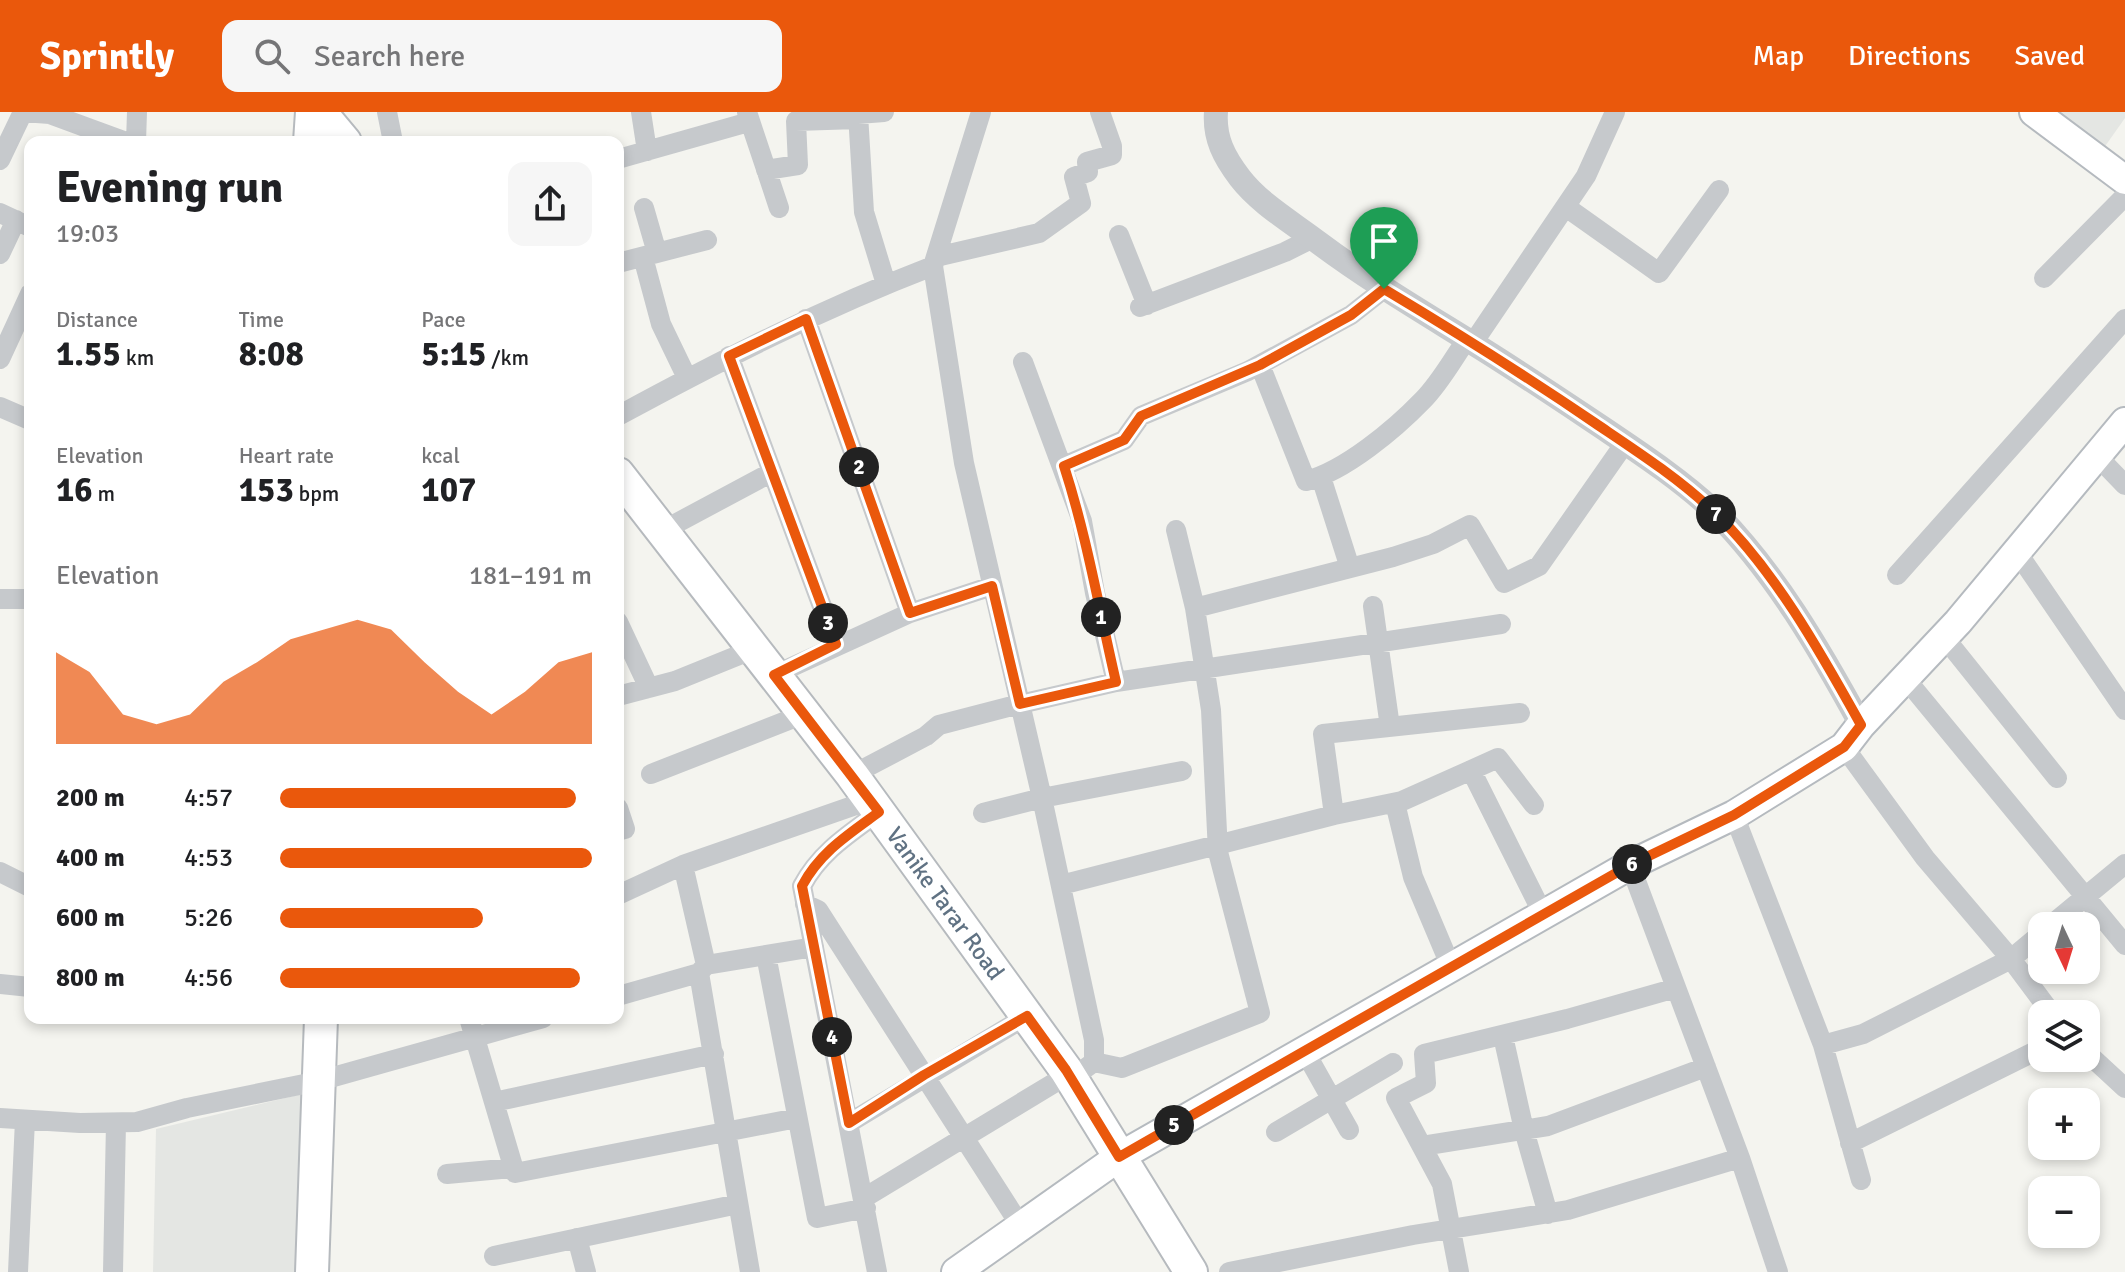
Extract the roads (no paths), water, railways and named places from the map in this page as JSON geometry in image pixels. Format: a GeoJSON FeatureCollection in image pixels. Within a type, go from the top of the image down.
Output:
{"type":"FeatureCollection","features":[{"type":"Feature","properties":{"kind":"main road"},"geometry":{"type":"LineString","coordinates":[[310,136],[312,112]]}},
{"type":"Feature","properties":{"kind":"main road"},"geometry":{"type":"LineString","coordinates":[[320,112],[340,136]]}},
{"type":"Feature","properties":{"kind":"main road"},"geometry":{"type":"LineString","coordinates":[[2034,112],[2125,180]]}},
{"type":"Feature","properties":{"kind":"main road"},"geometry":{"type":"LineString","coordinates":[[956,1272],[1119,1157],[1630,865],[1734,815],[1844,747],[1944,637],[2125,422]]}},
{"type":"Feature","properties":{"kind":"main road","name":"Vanike Tarar Road"},"geometry":{"type":"LineString","coordinates":[[624,482],[867,796],[1027,1016],[1078,1071],[1119,1157],[1191,1272]]}},
{"type":"Feature","properties":{"kind":"main road"},"geometry":{"type":"LineString","coordinates":[[312,1272],[321,1024]]}},
{"type":"Feature","properties":{"kind":"street"},"geometry":{"type":"LineString","coordinates":[[0,160],[23,112],[50,114],[110,136]]}},
{"type":"Feature","properties":{"kind":"street"},"geometry":{"type":"LineString","coordinates":[[136,136],[137,112]]}},
{"type":"Feature","properties":{"kind":"street"},"geometry":{"type":"LineString","coordinates":[[387,112],[392,136]]}},
{"type":"Feature","properties":{"kind":"street"},"geometry":{"type":"LineString","coordinates":[[641,112],[647,151]]}},
{"type":"Feature","properties":{"kind":"street"},"geometry":{"type":"LineString","coordinates":[[884,112],[858,114],[858,119],[864,212],[886,284]]}},
{"type":"Feature","properties":{"kind":"street"},"geometry":{"type":"LineString","coordinates":[[981,112],[934,262],[964,463],[1042,798],[1094,1040],[1078,1071]]}},
{"type":"Feature","properties":{"kind":"street"},"geometry":{"type":"LineString","coordinates":[[624,413],[729,356],[934,262],[1039,233],[1081,203],[1074,177],[1088,172],[1087,162],[1112,155],[1112,146],[1100,112]]}},
{"type":"Feature","properties":{"kind":"street"},"geometry":{"type":"LineString","coordinates":[[1216,112],[1215,133],[1223,153],[1242,180],[1313,238],[1384,289],[1470,341],[1625,443],[1713,511],[1748,550],[1788,604],[1818,648],[1861,725]]}},
{"type":"Feature","properties":{"kind":"street"},"geometry":{"type":"LineString","coordinates":[[766,170],[798,165],[796,121],[836,116],[858,119]]}},
{"type":"Feature","properties":{"kind":"street"},"geometry":{"type":"LineString","coordinates":[[1260,365],[1306,481],[1321,477],[1355,456],[1425,399],[1470,341],[1586,176],[1607,116]]}},
{"type":"Feature","properties":{"kind":"street"},"geometry":{"type":"LineString","coordinates":[[624,157],[748,117],[779,208]]}},
{"type":"Feature","properties":{"kind":"street"},"geometry":{"type":"LineString","coordinates":[[1566,207],[1659,273],[1719,190]]}},
{"type":"Feature","properties":{"kind":"street"},"geometry":{"type":"LineString","coordinates":[[2044,278],[2125,196]]}},
{"type":"Feature","properties":{"kind":"street"},"geometry":{"type":"LineString","coordinates":[[644,208],[661,324],[687,378]]}},
{"type":"Feature","properties":{"kind":"street"},"geometry":{"type":"LineString","coordinates":[[0,254],[15,220]]}},
{"type":"Feature","properties":{"kind":"street"},"geometry":{"type":"LineString","coordinates":[[1119,235],[1143,306],[1285,252],[1313,238]]}},
{"type":"Feature","properties":{"kind":"street"},"geometry":{"type":"LineString","coordinates":[[624,262],[707,240]]}},
{"type":"Feature","properties":{"kind":"street"},"geometry":{"type":"LineString","coordinates":[[1064,466],[1124,440],[1141,416],[1260,365],[1351,315],[1384,289]]}},
{"type":"Feature","properties":{"kind":"street"},"geometry":{"type":"LineString","coordinates":[[0,359],[24,307]]}},
{"type":"Feature","properties":{"kind":"street"},"geometry":{"type":"LineString","coordinates":[[806,319],[910,613]]}},
{"type":"Feature","properties":{"kind":"street"},"geometry":{"type":"LineString","coordinates":[[1897,575],[2125,319]]}},
{"type":"Feature","properties":{"kind":"street"},"geometry":{"type":"LineString","coordinates":[[729,356],[836,644]]}},
{"type":"Feature","properties":{"kind":"street"},"geometry":{"type":"LineString","coordinates":[[1023,362],[1082,521],[1116,682]]}},
{"type":"Feature","properties":{"kind":"street"},"geometry":{"type":"LineString","coordinates":[[0,407],[24,417]]}},
{"type":"Feature","properties":{"kind":"street"},"geometry":{"type":"LineString","coordinates":[[1195,608],[1433,544],[1470,525],[1504,583],[1539,566],[1625,443]]}},
{"type":"Feature","properties":{"kind":"street"},"geometry":{"type":"LineString","coordinates":[[2097,456],[2125,485]]}},
{"type":"Feature","properties":{"kind":"street"},"geometry":{"type":"LineString","coordinates":[[662,531],[772,472]]}},
{"type":"Feature","properties":{"kind":"street"},"geometry":{"type":"LineString","coordinates":[[1321,477],[1350,568]]}},
{"type":"Feature","properties":{"kind":"street"},"geometry":{"type":"LineString","coordinates":[[766,955],[817,1218],[865,1203],[964,1138],[1078,1071],[1122,1068],[1260,1013],[1217,844],[1211,710],[1195,608],[1176,530]]}},
{"type":"Feature","properties":{"kind":"street"},"geometry":{"type":"LineString","coordinates":[[2017,552],[2125,710]]}},
{"type":"Feature","properties":{"kind":"street"},"geometry":{"type":"LineString","coordinates":[[774,675],[836,644],[910,613],[992,586]]}},
{"type":"Feature","properties":{"kind":"street"},"geometry":{"type":"LineString","coordinates":[[0,599],[24,599]]}},
{"type":"Feature","properties":{"kind":"street"},"geometry":{"type":"LineString","coordinates":[[1373,606],[1390,727]]}},
{"type":"Feature","properties":{"kind":"street"},"geometry":{"type":"LineString","coordinates":[[877,1272],[802,886],[809,871],[867,796],[939,725],[1116,682],[1501,624]]}},
{"type":"Feature","properties":{"kind":"street"},"geometry":{"type":"LineString","coordinates":[[624,635],[649,688]]}},
{"type":"Feature","properties":{"kind":"street"},"geometry":{"type":"LineString","coordinates":[[1944,637],[2057,778]]}},
{"type":"Feature","properties":{"kind":"street"},"geometry":{"type":"LineString","coordinates":[[624,694],[675,681],[754,649]]}},
{"type":"Feature","properties":{"kind":"street"},"geometry":{"type":"LineString","coordinates":[[1905,678],[2125,945]]}},
{"type":"Feature","properties":{"kind":"street"},"geometry":{"type":"LineString","coordinates":[[1334,815],[1323,734],[1520,713]]}},
{"type":"Feature","properties":{"kind":"street"},"geometry":{"type":"LineString","coordinates":[[651,774],[804,714]]}},
{"type":"Feature","properties":{"kind":"street"},"geometry":{"type":"LineString","coordinates":[[1844,747],[1925,858],[2042,1000]]}},
{"type":"Feature","properties":{"kind":"street"},"geometry":{"type":"LineString","coordinates":[[1061,885],[1334,815],[1395,803],[1498,758],[1534,805]]}},
{"type":"Feature","properties":{"kind":"street"},"geometry":{"type":"LineString","coordinates":[[1471,770],[1543,914]]}},
{"type":"Feature","properties":{"kind":"street"},"geometry":{"type":"LineString","coordinates":[[983,813],[1042,798],[1182,771]]}},
{"type":"Feature","properties":{"kind":"street"},"geometry":{"type":"LineString","coordinates":[[624,892],[683,865],[867,796]]}},
{"type":"Feature","properties":{"kind":"street"},"geometry":{"type":"LineString","coordinates":[[1395,803],[1413,877],[1451,967]]}},
{"type":"Feature","properties":{"kind":"street"},"geometry":{"type":"LineString","coordinates":[[1734,815],[1823,1045],[1861,1180]]}},
{"type":"Feature","properties":{"kind":"street"},"geometry":{"type":"LineString","coordinates":[[2067,912],[2125,864]]}},
{"type":"Feature","properties":{"kind":"street"},"geometry":{"type":"LineString","coordinates":[[683,865],[703,969],[750,1272]]}},
{"type":"Feature","properties":{"kind":"street"},"geometry":{"type":"LineString","coordinates":[[1630,865],[1740,1158],[1778,1272]]}},
{"type":"Feature","properties":{"kind":"street"},"geometry":{"type":"LineString","coordinates":[[0,872],[24,884]]}},
{"type":"Feature","properties":{"kind":"street"},"geometry":{"type":"LineString","coordinates":[[805,904],[818,910],[1020,1225]]}},
{"type":"Feature","properties":{"kind":"street"},"geometry":{"type":"LineString","coordinates":[[1823,1045],[1863,1034],[2011,959],[2028,945]]}},
{"type":"Feature","properties":{"kind":"street"},"geometry":{"type":"LineString","coordinates":[[624,994],[703,969],[814,947]]}},
{"type":"Feature","properties":{"kind":"street"},"geometry":{"type":"LineString","coordinates":[[0,984],[24,986]]}},
{"type":"Feature","properties":{"kind":"street"},"geometry":{"type":"LineString","coordinates":[[1459,1272],[1442,1184],[1396,1098],[1426,1083],[1424,1054],[1503,1036],[1676,988]]}},
{"type":"Feature","properties":{"kind":"street"},"geometry":{"type":"LineString","coordinates":[[849,1123],[924,1075],[1027,1016]]}},
{"type":"Feature","properties":{"kind":"street"},"geometry":{"type":"LineString","coordinates":[[0,1118],[137,1122],[187,1108],[319,1081],[472,1027],[496,1024]]}},
{"type":"Feature","properties":{"kind":"street"},"geometry":{"type":"LineString","coordinates":[[472,1027],[515,1173],[797,1118]]}},
{"type":"Feature","properties":{"kind":"street"},"geometry":{"type":"LineString","coordinates":[[1503,1036],[1524,1130],[1548,1214]]}},
{"type":"Feature","properties":{"kind":"street"},"geometry":{"type":"LineString","coordinates":[[1304,1050],[1349,1130]]}},
{"type":"Feature","properties":{"kind":"street"},"geometry":{"type":"LineString","coordinates":[[494,1102],[714,1054]]}},
{"type":"Feature","properties":{"kind":"street"},"geometry":{"type":"LineString","coordinates":[[1850,1143],[2028,1055]]}},
{"type":"Feature","properties":{"kind":"street"},"geometry":{"type":"LineString","coordinates":[[1276,1132],[1393,1063]]}},
{"type":"Feature","properties":{"kind":"street"},"geometry":{"type":"LineString","coordinates":[[2100,1065],[2124,1087]]}},
{"type":"Feature","properties":{"kind":"street"},"geometry":{"type":"LineString","coordinates":[[1422,1146],[1548,1126],[1706,1067]]}},
{"type":"Feature","properties":{"kind":"street"},"geometry":{"type":"LineString","coordinates":[[18,1272],[25,1120]]}},
{"type":"Feature","properties":{"kind":"street"},"geometry":{"type":"LineString","coordinates":[[113,1272],[116,1123]]}},
{"type":"Feature","properties":{"kind":"street"},"geometry":{"type":"LineString","coordinates":[[1229,1272],[1322,1263],[1450,1229],[1568,1210],[1740,1158]]}},
{"type":"Feature","properties":{"kind":"street"},"geometry":{"type":"LineString","coordinates":[[447,1174],[513,1168]]}},
{"type":"Feature","properties":{"kind":"street"},"geometry":{"type":"LineString","coordinates":[[494,1256],[738,1204]]}},
{"type":"Feature","properties":{"kind":"street"},"geometry":{"type":"LineString","coordinates":[[577,1238],[586,1272]]}},
{"type":"Feature","properties":{"kind":"street"},"geometry":{"type":"LineString","coordinates":[[312,1272],[321,1272]]}}]}
